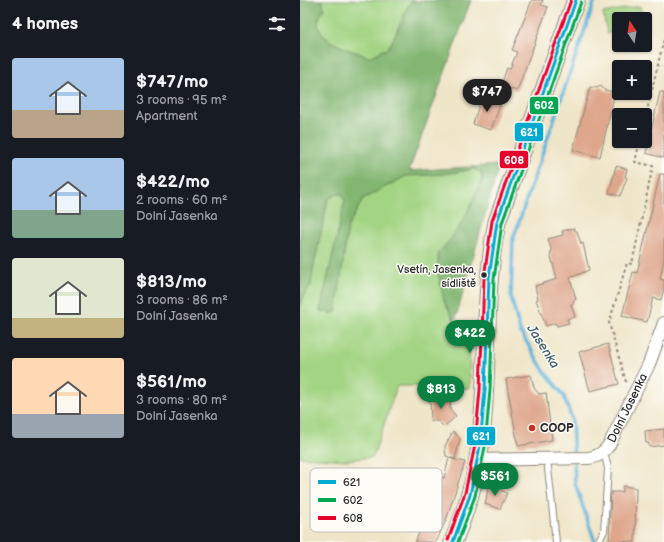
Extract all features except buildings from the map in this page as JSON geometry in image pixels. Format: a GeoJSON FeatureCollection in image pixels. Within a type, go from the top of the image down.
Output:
{"type":"FeatureCollection","features":[{"type":"Feature","properties":{"kind":"street"},"geometry":{"type":"LineString","coordinates":[[453,542],[468,503],[478,460],[482,430],[488,280],[498,222],[576,0]]}},
{"type":"Feature","properties":{"kind":"street","name":"Dolní Jasenka"},"geometry":{"type":"LineString","coordinates":[[547,459],[588,458],[604,452],[609,445],[630,399],[649,364],[664,324]]}},
{"type":"Feature","properties":{"kind":"street"},"geometry":{"type":"LineString","coordinates":[[478,460],[547,459]]}},
{"type":"Feature","properties":{"kind":"lane"},"geometry":{"type":"LineString","coordinates":[[599,540],[604,531],[608,468],[604,452]]}},
{"type":"Feature","properties":{"kind":"lane"},"geometry":{"type":"LineString","coordinates":[[547,459],[556,542]]}},
{"type":"Feature","properties":{"kind":"path"},"geometry":{"type":"LineString","coordinates":[[648,108],[664,39]]}},
{"type":"Feature","properties":{"kind":"path"},"geometry":{"type":"LineString","coordinates":[[630,399],[609,323],[627,263],[632,264],[653,166],[635,162],[638,148]]}},
{"type":"Feature","properties":{"kind":"green space"},"geometry":{"type":"Polygon","coordinates":[[[300,0],[322,0],[324,9],[319,19],[319,28],[323,35],[330,41],[340,46],[369,57],[388,48],[402,23],[408,5],[412,1],[471,0],[409,171],[499,165],[455,321],[444,301],[438,272],[438,253],[459,227],[482,180],[481,172],[474,169],[444,174],[406,176],[363,199],[348,226],[336,312],[331,313],[320,311],[345,201],[342,194],[337,194],[328,199],[311,285],[305,293],[300,305],[300,0]]]}},
{"type":"Feature","properties":{"kind":"green space"},"geometry":{"type":"Polygon","coordinates":[[[322,0],[414,0],[404,14],[388,49],[369,57],[340,46],[330,41],[323,35],[319,28],[319,19],[324,9],[322,0]]]}},
{"type":"Feature","properties":{"kind":"green space"},"geometry":{"type":"Polygon","coordinates":[[[640,6],[641,12],[612,12],[612,32],[607,33],[603,13],[640,6]]]}},
{"type":"Feature","properties":{"kind":"green space"},"geometry":{"type":"Polygon","coordinates":[[[474,169],[481,172],[482,180],[459,228],[438,254],[444,301],[454,320],[469,330],[470,389],[442,386],[397,386],[373,457],[347,460],[300,457],[300,305],[305,293],[311,285],[328,199],[337,194],[342,194],[345,201],[320,311],[331,313],[336,311],[348,226],[363,199],[405,176],[444,174],[474,169]]]}},
{"type":"Feature","properties":{"kind":"waterway","name":"Jasenka"},"geometry":{"type":"LineString","coordinates":[[595,0],[513,239],[511,297],[520,331],[543,369],[564,396],[572,420],[575,483],[595,542]]}},
{"type":"Feature","properties":{"kind":"transit line","name":"608"},"geometry":{"type":"LineString","coordinates":[[448,540],[465,493],[475,445],[480,390],[484,278],[492,221],[571,0]]}},
{"type":"Feature","properties":{"kind":"transit line","name":"621"},"geometry":{"type":"LineString","coordinates":[[453,542],[470,495],[480,446],[485,390],[489,278],[497,222],[576,0]]}},
{"type":"Feature","properties":{"kind":"transit line","name":"602"},"geometry":{"type":"LineString","coordinates":[[458,542],[475,496],[485,447],[490,390],[494,279],[502,223],[581,2]]}},
{"type":"Feature","properties":{"kind":"place","name":"Vsetín, Jasenka, sídliště"},"geometry":{"type":"Point","coordinates":[484,275]}},
{"type":"Feature","properties":{"kind":"place","name":"COOP"},"geometry":{"type":"Point","coordinates":[532,428]}}]}
